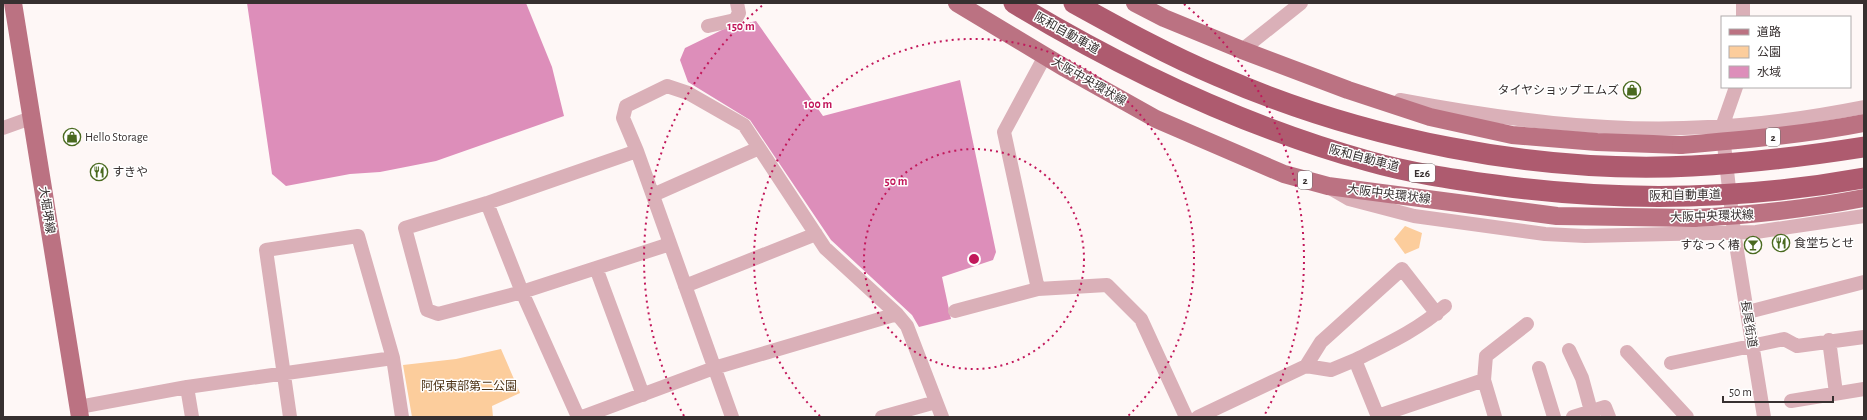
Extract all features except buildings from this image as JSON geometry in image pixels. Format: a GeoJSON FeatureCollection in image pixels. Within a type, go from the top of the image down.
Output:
{"type":"FeatureCollection","features":[{"type":"Feature","properties":{"kind":"highway","name":"阪和自動車道"},"geometry":{"type":"LineString","coordinates":[[1014,3],[1051,26],[1121,63],[1207,104],[1286,135],[1369,161],[1446,179],[1537,191],[1614,196],[1696,196],[1771,192],[1864,178]]}},
{"type":"Feature","properties":{"kind":"highway"},"geometry":{"type":"LineString","coordinates":[[1074,3],[1139,38],[1218,76],[1301,107],[1375,130],[1447,148],[1536,160],[1612,166],[1690,166],[1764,161],[1864,147]]}},
{"type":"Feature","properties":{"kind":"main road","name":"大堀堺線"},"geometry":{"type":"LineString","coordinates":[[13,3],[80,412]]}},
{"type":"Feature","properties":{"kind":"main road","name":"大阪中央環状線"},"geometry":{"type":"LineString","coordinates":[[957,3],[1045,56],[1156,119],[1284,174],[1328,186],[1557,216],[1694,218],[1760,214],[1811,208],[1864,198]]}},
{"type":"Feature","properties":{"kind":"main road","name":"2"},"geometry":{"type":"LineString","coordinates":[[1135,3],[1164,18],[1242,50],[1348,90],[1430,117],[1512,135],[1597,142],[1681,145],[1820,132],[1864,123]]}},
{"type":"Feature","properties":{"kind":"street"},"geometry":{"type":"LineString","coordinates":[[708,26],[735,20],[739,13],[737,3]]}},
{"type":"Feature","properties":{"kind":"street"},"geometry":{"type":"LineString","coordinates":[[1242,50],[1301,3]]}},
{"type":"Feature","properties":{"kind":"street"},"geometry":{"type":"LineString","coordinates":[[1742,3],[1743,16]]}},
{"type":"Feature","properties":{"kind":"street"},"geometry":{"type":"LineString","coordinates":[[1038,289],[1004,132],[1045,56]]}},
{"type":"Feature","properties":{"kind":"street"},"geometry":{"type":"LineString","coordinates":[[732,417],[637,151],[623,118],[626,106],[667,86],[688,93],[744,126],[825,248],[897,314],[907,326],[942,417]]}},
{"type":"Feature","properties":{"kind":"street"},"geometry":{"type":"LineString","coordinates":[[1722,126],[1736,88]]}},
{"type":"Feature","properties":{"kind":"street"},"geometry":{"type":"LineString","coordinates":[[1348,90],[1513,119],[1581,125],[1643,128],[1722,126],[1817,116],[1864,107]]}},
{"type":"Feature","properties":{"kind":"street"},"geometry":{"type":"LineString","coordinates":[[3,128],[31,118]]}},
{"type":"Feature","properties":{"kind":"street","name":"長尾街道"},"geometry":{"type":"LineString","coordinates":[[1722,126],[1734,232],[1764,417]]}},
{"type":"Feature","properties":{"kind":"street"},"geometry":{"type":"LineString","coordinates":[[653,195],[759,148]]}},
{"type":"Feature","properties":{"kind":"street"},"geometry":{"type":"LineString","coordinates":[[637,151],[487,203],[405,228],[428,310],[438,314],[522,292],[670,244]]}},
{"type":"Feature","properties":{"kind":"street"},"geometry":{"type":"LineString","coordinates":[[1328,186],[1349,199],[1414,216],[1545,234],[1585,236],[1756,232],[1864,216]]}},
{"type":"Feature","properties":{"kind":"street"},"geometry":{"type":"LineString","coordinates":[[487,203],[522,292],[578,417]]}},
{"type":"Feature","properties":{"kind":"street"},"geometry":{"type":"LineString","coordinates":[[685,286],[816,234]]}},
{"type":"Feature","properties":{"kind":"street"},"geometry":{"type":"LineString","coordinates":[[290,417],[266,250],[358,236],[393,358],[402,417]]}},
{"type":"Feature","properties":{"kind":"street"},"geometry":{"type":"LineString","coordinates":[[596,268],[643,395]]}},
{"type":"Feature","properties":{"kind":"street"},"geometry":{"type":"LineString","coordinates":[[1198,417],[1306,366],[1321,342],[1402,269],[1441,310],[1427,322],[1397,340],[1332,370],[1306,366]]}},
{"type":"Feature","properties":{"kind":"street"},"geometry":{"type":"LineString","coordinates":[[1748,312],[1864,282]]}},
{"type":"Feature","properties":{"kind":"street"},"geometry":{"type":"LineString","coordinates":[[955,311],[1038,289],[1107,285],[1141,319],[1186,417]]}},
{"type":"Feature","properties":{"kind":"street"},"geometry":{"type":"LineString","coordinates":[[582,417],[714,368],[897,314]]}},
{"type":"Feature","properties":{"kind":"street"},"geometry":{"type":"LineString","coordinates":[[1495,417],[1484,380],[1486,356],[1526,324]]}},
{"type":"Feature","properties":{"kind":"street"},"geometry":{"type":"LineString","coordinates":[[1671,363],[1784,339],[1797,346],[1829,340],[1864,337]]}},
{"type":"Feature","properties":{"kind":"street"},"geometry":{"type":"LineString","coordinates":[[1829,340],[1836,393]]}},
{"type":"Feature","properties":{"kind":"street"},"geometry":{"type":"LineString","coordinates":[[1569,350],[1582,378],[1591,411]]}},
{"type":"Feature","properties":{"kind":"street"},"geometry":{"type":"LineString","coordinates":[[1627,352],[1687,417]]}},
{"type":"Feature","properties":{"kind":"street"},"geometry":{"type":"LineString","coordinates":[[80,412],[187,387],[393,358]]}},
{"type":"Feature","properties":{"kind":"street"},"geometry":{"type":"LineString","coordinates":[[1355,360],[1378,417],[1484,380]]}},
{"type":"Feature","properties":{"kind":"street"},"geometry":{"type":"LineString","coordinates":[[1539,368],[1554,417]]}},
{"type":"Feature","properties":{"kind":"street"},"geometry":{"type":"LineString","coordinates":[[187,387],[192,417]]}},
{"type":"Feature","properties":{"kind":"street"},"geometry":{"type":"LineString","coordinates":[[1791,401],[1864,389]]}},
{"type":"Feature","properties":{"kind":"street"},"geometry":{"type":"LineString","coordinates":[[882,417],[936,402]]}},
{"type":"Feature","properties":{"kind":"street"},"geometry":{"type":"LineString","coordinates":[[1573,417],[1605,406],[1609,417]]}},
{"type":"Feature","properties":{"kind":"green space"},"geometry":{"type":"Polygon","coordinates":[[[1405,226],[1422,233],[1419,248],[1405,254],[1394,239],[1405,226]]]}},
{"type":"Feature","properties":{"kind":"green space","name":"阿保東部第二公園"},"geometry":{"type":"Polygon","coordinates":[[[501,349],[520,393],[492,406],[493,417],[412,417],[403,365],[456,359],[501,349]]]}},
{"type":"Feature","properties":{"kind":"water"},"geometry":{"type":"Polygon","coordinates":[[[247,3],[526,3],[552,67],[564,116],[436,161],[380,172],[350,174],[286,186],[272,174],[247,3]]]}},
{"type":"Feature","properties":{"kind":"water"},"geometry":{"type":"Polygon","coordinates":[[[756,21],[823,116],[960,80],[996,252],[993,260],[942,277],[951,319],[919,327],[912,315],[831,240],[750,120],[688,82],[680,60],[685,48],[726,28],[756,21]]]}},
{"type":"Feature","properties":{"kind":"place","name":"タイヤショップ エムズ"},"geometry":{"type":"Point","coordinates":[1632,90]}},
{"type":"Feature","properties":{"kind":"place","name":"Hello Storage"},"geometry":{"type":"Point","coordinates":[72,137]}},
{"type":"Feature","properties":{"kind":"place","name":"すきや"},"geometry":{"type":"Point","coordinates":[99,172]}},
{"type":"Feature","properties":{"kind":"place","name":"食堂ちとせ"},"geometry":{"type":"Point","coordinates":[1781,243]}},
{"type":"Feature","properties":{"kind":"place","name":"すなっく椿"},"geometry":{"type":"Point","coordinates":[1753,245]}}]}
